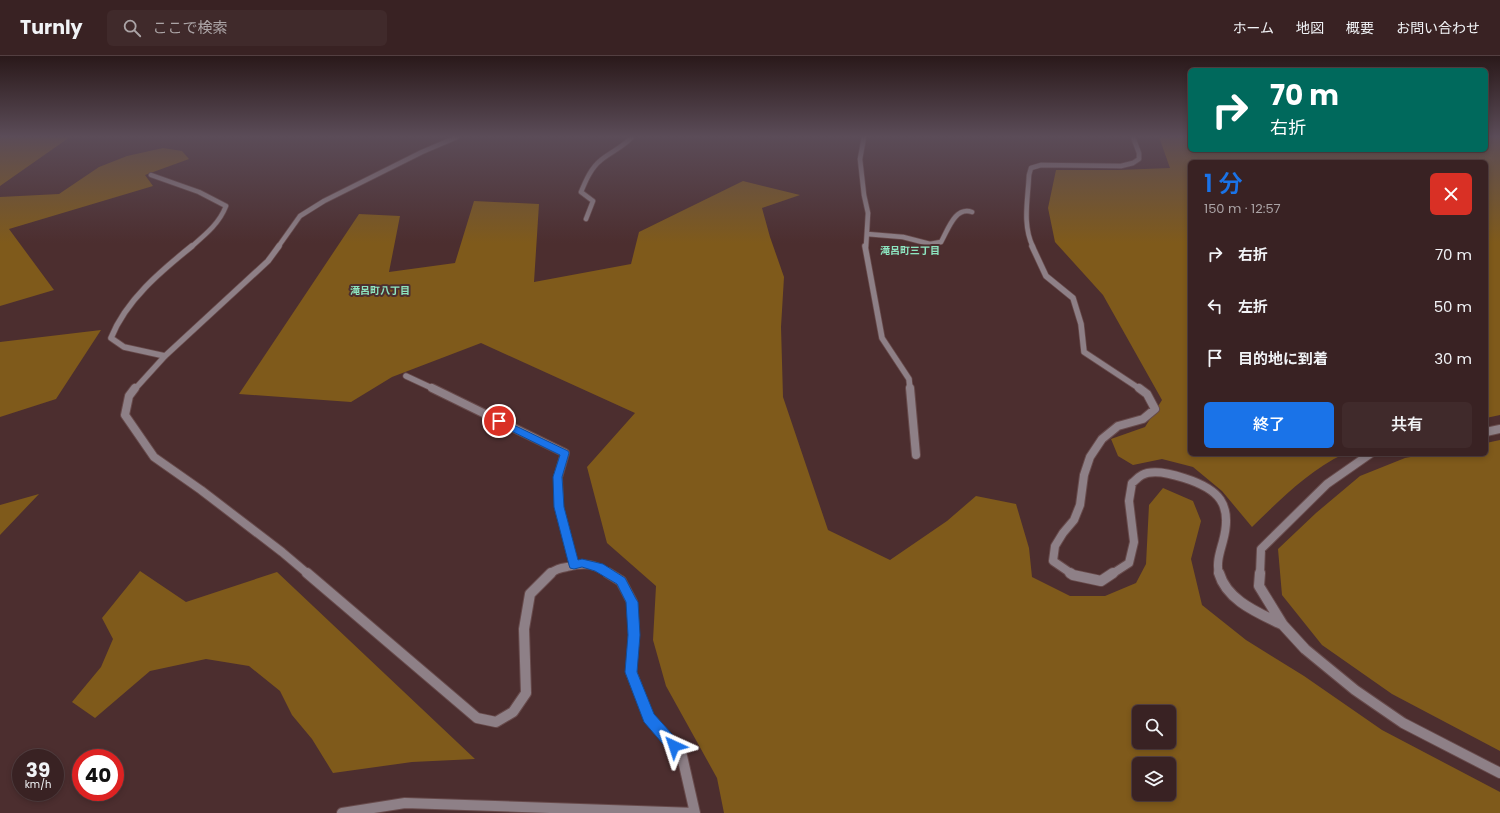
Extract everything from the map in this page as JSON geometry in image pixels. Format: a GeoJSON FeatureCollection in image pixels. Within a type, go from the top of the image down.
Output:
{"type":"FeatureCollection","features":[{"type":"Feature","properties":{"kind":"street"},"geometry":{"type":"LineString","coordinates":[[342,813],[405,802],[695,813],[682,756],[649,718],[631,672],[634,635],[632,602],[621,581],[599,567],[582,563],[554,570],[530,594],[524,629],[526,693],[513,712],[496,722],[478,718],[282,552],[201,490],[154,457],[125,415],[129,396],[165,356],[268,261],[300,216],[324,201],[383,172]]}},
{"type":"Feature","properties":{"kind":"street"},"geometry":{"type":"LineString","coordinates":[[586,219],[592,201],[581,192],[591,172]]}},
{"type":"Feature","properties":{"kind":"street"},"geometry":{"type":"LineString","coordinates":[[861,172],[868,213],[865,244],[882,338],[910,379],[916,454]]}},
{"type":"Feature","properties":{"kind":"street"},"geometry":{"type":"LineString","coordinates":[[1030,172],[1026,224],[1029,239],[1046,276],[1073,298],[1081,324],[1084,352],[1147,394],[1155,409],[1143,420],[1118,426],[1102,439],[1090,457],[1084,475],[1080,505],[1074,520],[1062,533],[1055,546],[1053,561],[1073,575],[1101,581],[1129,563],[1134,542],[1130,501],[1132,483],[1144,474],[1163,474],[1181,477],[1215,493],[1225,505],[1228,516],[1227,528],[1217,565],[1220,578],[1230,593],[1243,604],[1283,625]]}},
{"type":"Feature","properties":{"kind":"street"},"geometry":{"type":"LineString","coordinates":[[151,175],[190,188],[213,198],[226,206],[222,217],[209,231],[162,270],[132,304],[113,330],[111,338],[124,347],[165,356]]}},
{"type":"Feature","properties":{"kind":"street"},"geometry":{"type":"LineString","coordinates":[[867,234],[903,237],[930,244],[941,242],[958,212],[966,210],[972,212]]}},
{"type":"Feature","properties":{"kind":"street"},"geometry":{"type":"LineString","coordinates":[[406,376],[565,453],[558,477],[559,507],[574,565]]}},
{"type":"Feature","properties":{"kind":"street"},"geometry":{"type":"LineString","coordinates":[[1488,432],[1500,429]]}},
{"type":"Feature","properties":{"kind":"street"},"geometry":{"type":"LineString","coordinates":[[1367,456],[1327,484],[1261,549],[1259,586],[1283,625],[1305,649],[1355,690],[1403,723],[1500,773]]}},
{"type":"Feature","properties":{"kind":"shaded area"},"geometry":{"type":"Polygon","coordinates":[[[0,172],[20,172],[0,186],[0,172]]]}},
{"type":"Feature","properties":{"kind":"shaded area"},"geometry":{"type":"Polygon","coordinates":[[[91,172],[152,172],[145,175],[153,186],[9,229],[54,290],[0,306],[0,197],[59,194],[91,172]]]}},
{"type":"Feature","properties":{"kind":"shaded area"},"geometry":{"type":"Polygon","coordinates":[[[1056,172],[1188,172],[1188,456],[1340,456],[1319,468],[1295,486],[1252,527],[1222,491],[1193,467],[1162,459],[1133,465],[1118,456],[1111,439],[1145,427],[1162,400],[1103,295],[1055,242],[1048,208],[1056,172]]]}},
{"type":"Feature","properties":{"kind":"shaded area"},"geometry":{"type":"Polygon","coordinates":[[[1488,172],[1500,172],[1500,415],[1488,418],[1488,172]]]}},
{"type":"Feature","properties":{"kind":"shaded area"},"geometry":{"type":"Polygon","coordinates":[[[743,181],[800,195],[762,208],[784,277],[781,327],[783,397],[828,530],[890,560],[947,521],[976,496],[1016,504],[1029,548],[1032,577],[1070,596],[1105,596],[1136,583],[1146,564],[1149,505],[1163,488],[1193,501],[1201,521],[1191,559],[1202,605],[1246,640],[1304,676],[1382,730],[1500,792],[1500,813],[724,813],[717,778],[666,686],[653,640],[656,586],[607,543],[587,467],[635,413],[481,343],[392,377],[351,402],[239,394],[359,214],[400,216],[389,272],[455,263],[474,201],[539,204],[534,282],[631,264],[639,232],[743,181]]]}},
{"type":"Feature","properties":{"kind":"shaded area"},"geometry":{"type":"Polygon","coordinates":[[[101,330],[56,399],[0,417],[0,342],[101,330]]]}},
{"type":"Feature","properties":{"kind":"shaded area"},"geometry":{"type":"Polygon","coordinates":[[[1500,440],[1500,751],[1392,694],[1322,645],[1282,595],[1278,549],[1316,513],[1360,476],[1405,458],[1416,456],[1488,456],[1488,443],[1500,440]]]}},
{"type":"Feature","properties":{"kind":"shaded area"},"geometry":{"type":"Polygon","coordinates":[[[39,494],[0,535],[0,505],[39,494]]]}},
{"type":"Feature","properties":{"kind":"shaded area"},"geometry":{"type":"Polygon","coordinates":[[[140,571],[186,602],[277,572],[475,759],[412,762],[333,773],[312,739],[292,715],[280,691],[249,666],[206,659],[150,671],[95,718],[72,702],[101,667],[113,639],[102,618],[140,571]]]}},
{"type":"Feature","properties":{"kind":"district","name":"滝呂町三丁目"},"geometry":{"type":"Point","coordinates":[910,250]}},
{"type":"Feature","properties":{"kind":"district","name":"滝呂町八丁目"},"geometry":{"type":"Point","coordinates":[380,290]}},
{"type":"Feature","properties":{"kind":"route"},"geometry":{"type":"LineString","coordinates":[[499,421],[565,453],[558,477],[559,507],[574,565],[582,563],[599,567],[621,581],[632,602],[634,635],[631,672],[649,718],[674,746]]}}]}
